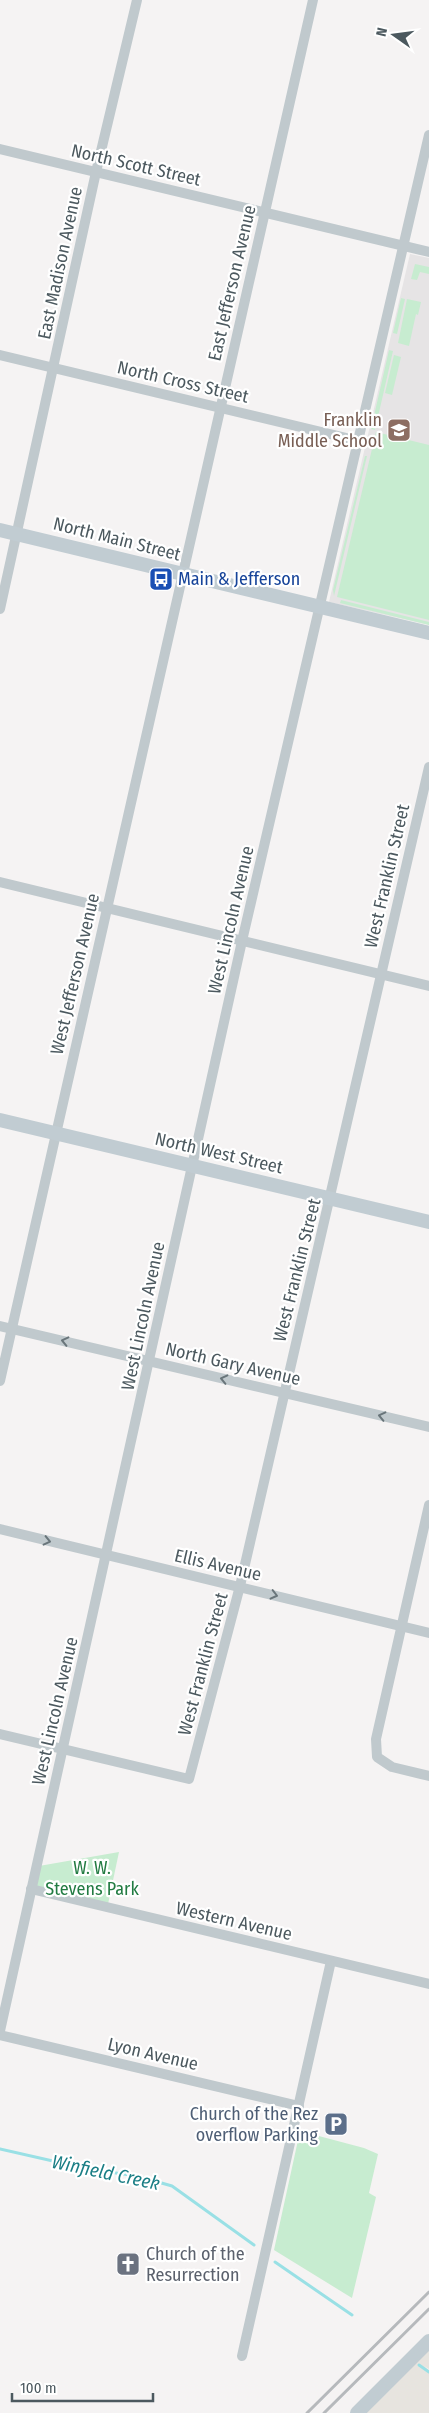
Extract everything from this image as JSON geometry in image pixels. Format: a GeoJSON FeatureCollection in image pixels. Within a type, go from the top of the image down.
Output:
{"type":"FeatureCollection","features":[{"type":"Feature","properties":{"kind":"street","name":"East Madison Avenue"},"geometry":{"type":"LineString","coordinates":[[0,609],[96,172],[137,0]]}},
{"type":"Feature","properties":{"kind":"street","name":"East Jefferson Avenue"},"geometry":{"type":"LineString","coordinates":[[182,574],[313,0]]}},
{"type":"Feature","properties":{"kind":"street","name":"West Lincoln Avenue"},"geometry":{"type":"LineString","coordinates":[[0,2033],[242,941],[429,135]]}},
{"type":"Feature","properties":{"kind":"street","name":"North Scott Street"},"geometry":{"type":"LineString","coordinates":[[0,149],[429,252]]}},
{"type":"Feature","properties":{"kind":"street","name":"North Cross Street"},"geometry":{"type":"LineString","coordinates":[[0,355],[359,441]]}},
{"type":"Feature","properties":{"kind":"street","name":"North Main Street"},"geometry":{"type":"LineString","coordinates":[[0,530],[429,634]]}},
{"type":"Feature","properties":{"kind":"street","name":"West Jefferson Avenue"},"geometry":{"type":"LineString","coordinates":[[0,1381],[182,574]]}},
{"type":"Feature","properties":{"kind":"street","name":"West Franklin Street"},"geometry":{"type":"LineString","coordinates":[[63,1749],[189,1779],[240,1586],[331,1199],[380,975],[429,767]]}},
{"type":"Feature","properties":{"kind":"street"},"geometry":{"type":"LineString","coordinates":[[0,882],[429,986]]}},
{"type":"Feature","properties":{"kind":"street","name":"North West Street"},"geometry":{"type":"LineString","coordinates":[[0,1120],[429,1222]]}},
{"type":"Feature","properties":{"kind":"street","name":"North Gary Avenue"},"geometry":{"type":"LineString","coordinates":[[0,1326],[429,1428]]}},
{"type":"Feature","properties":{"kind":"street"},"geometry":{"type":"LineString","coordinates":[[429,1505],[376,1738],[377,1758],[392,1767],[429,1776]]}},
{"type":"Feature","properties":{"kind":"street","name":"Ellis Avenue"},"geometry":{"type":"LineString","coordinates":[[0,1530],[429,1632]]}},
{"type":"Feature","properties":{"kind":"street"},"geometry":{"type":"LineString","coordinates":[[0,1734],[63,1749]]}},
{"type":"Feature","properties":{"kind":"street","name":"Western Avenue"},"geometry":{"type":"LineString","coordinates":[[31,1890],[429,1984]]}},
{"type":"Feature","properties":{"kind":"street"},"geometry":{"type":"LineString","coordinates":[[242,2356],[331,1961]]}},
{"type":"Feature","properties":{"kind":"street","name":"Lyon Avenue"},"geometry":{"type":"LineString","coordinates":[[0,2033],[299,2106]]}},
{"type":"Feature","properties":{"kind":"street"},"geometry":{"type":"LineString","coordinates":[[357,2413],[429,2341]]}},
{"type":"Feature","properties":{"kind":"shaded area","name":"Franklin Middle School"},"geometry":{"type":"Polygon","coordinates":[[[410,254],[429,258],[429,625],[329,602],[410,254]]]}},
{"type":"Feature","properties":{"kind":"shaded area"},"geometry":{"type":"Polygon","coordinates":[[[429,2349],[429,2369],[424,2366],[429,2370],[429,2413],[364,2413],[429,2349]]]}},
{"type":"Feature","properties":{"kind":"green space"},"geometry":{"type":"Polygon","coordinates":[[[415,264],[429,267],[429,274],[420,272],[417,280],[411,279],[415,264]]]}},
{"type":"Feature","properties":{"kind":"green space"},"geometry":{"type":"Polygon","coordinates":[[[401,298],[405,299],[397,334],[393,333],[401,298]]]}},
{"type":"Feature","properties":{"kind":"green space"},"geometry":{"type":"Polygon","coordinates":[[[407,299],[421,302],[418,315],[416,314],[409,346],[398,343],[407,299]]]}},
{"type":"Feature","properties":{"kind":"green space"},"geometry":{"type":"Polygon","coordinates":[[[389,350],[393,351],[375,430],[371,429],[389,350]]]}},
{"type":"Feature","properties":{"kind":"green space"},"geometry":{"type":"Polygon","coordinates":[[[394,355],[401,357],[392,395],[385,393],[394,355]]]}},
{"type":"Feature","properties":{"kind":"green space"},"geometry":{"type":"Polygon","coordinates":[[[376,432],[429,445],[429,620],[337,597],[376,432]]]}},
{"type":"Feature","properties":{"kind":"green space"},"geometry":{"type":"Polygon","coordinates":[[[365,456],[367,456],[334,596],[333,590],[365,456]]]}},
{"type":"Feature","properties":{"kind":"green space"},"geometry":{"type":"Polygon","coordinates":[[[341,600],[429,622],[429,625],[340,603],[341,600]]]}},
{"type":"Feature","properties":{"kind":"green space","name":"W. W. Stevens Park"},"geometry":{"type":"Polygon","coordinates":[[[119,1852],[108,1904],[35,1886],[39,1866],[119,1852]]]}},
{"type":"Feature","properties":{"kind":"green space"},"geometry":{"type":"Polygon","coordinates":[[[300,2131],[364,2148],[378,2154],[369,2193],[376,2197],[352,2298],[274,2250],[300,2131]]]}},
{"type":"Feature","properties":{"kind":"waterway","name":"Winfield Creek"},"geometry":{"type":"LineString","coordinates":[[0,2149],[88,2169],[137,2176],[172,2186],[254,2245]]}},
{"type":"Feature","properties":{"kind":"waterway","name":"Winfield Creek"},"geometry":{"type":"LineString","coordinates":[[275,2262],[352,2315]]}},
{"type":"Feature","properties":{"kind":"waterway","name":"Winfield Creek"},"geometry":{"type":"LineString","coordinates":[[419,2365],[429,2372]]}},
{"type":"Feature","properties":{"kind":"railway"},"geometry":{"type":"LineString","coordinates":[[307,2413],[429,2292]]}},
{"type":"Feature","properties":{"kind":"railway"},"geometry":{"type":"LineString","coordinates":[[324,2413],[429,2309]]}},
{"type":"Feature","properties":{"kind":"place","name":"Franklin Middle School"},"geometry":{"type":"Point","coordinates":[399,430]}},
{"type":"Feature","properties":{"kind":"place","name":"Main & Jefferson"},"geometry":{"type":"Point","coordinates":[161,579]}},
{"type":"Feature","properties":{"kind":"place","name":"Church of the Rez overflow Parking"},"geometry":{"type":"Point","coordinates":[336,2124]}},
{"type":"Feature","properties":{"kind":"place","name":"Church of the Resurrection"},"geometry":{"type":"Point","coordinates":[128,2264]}}]}
